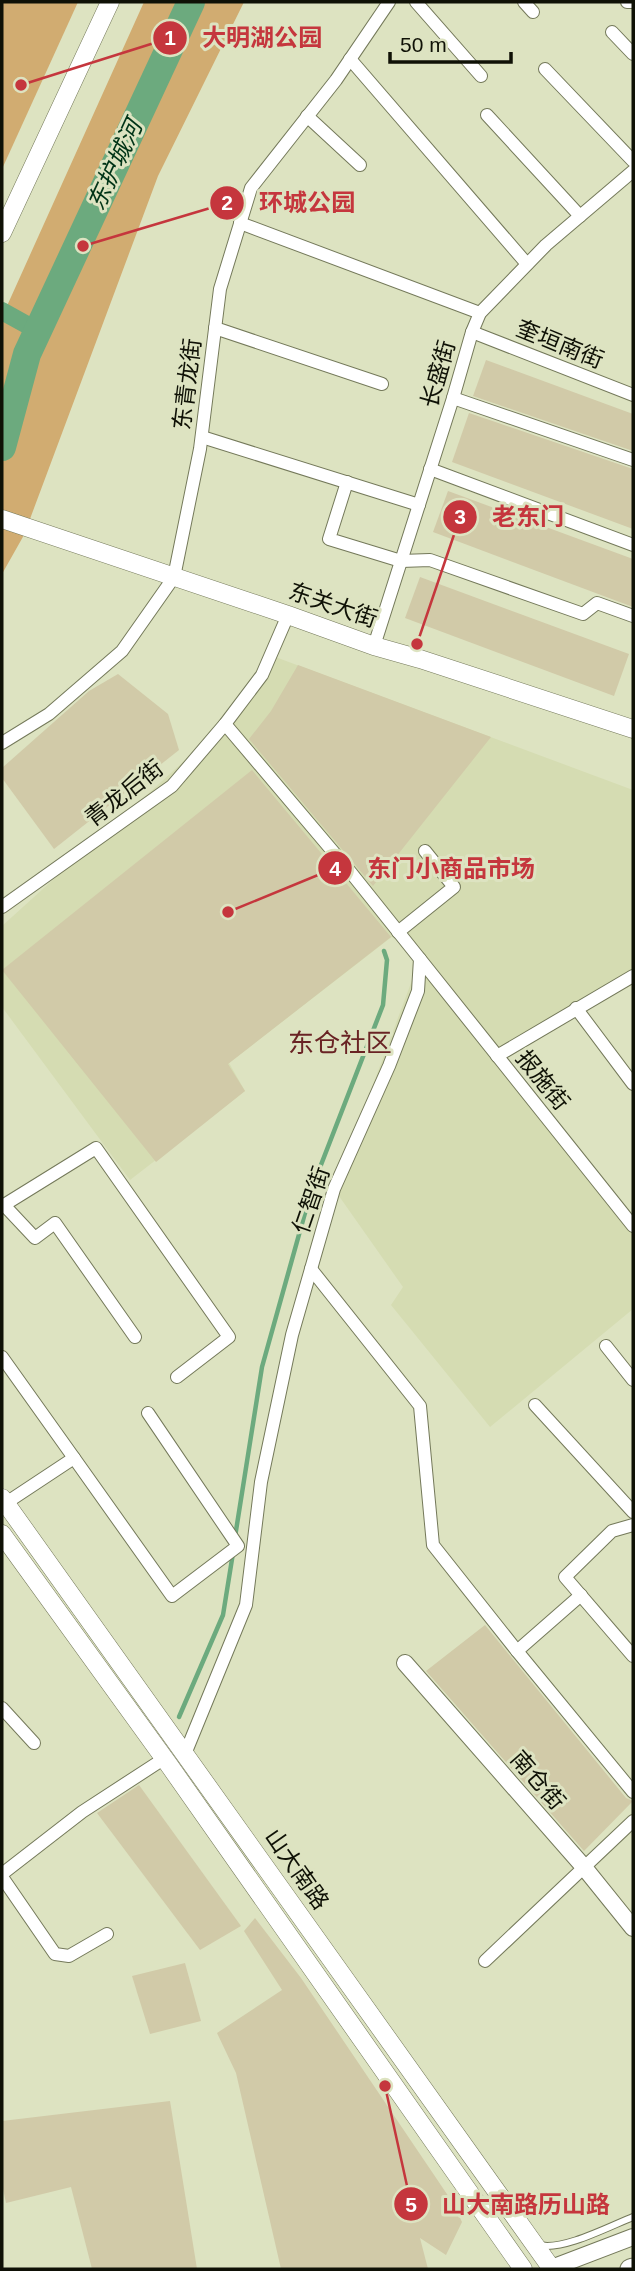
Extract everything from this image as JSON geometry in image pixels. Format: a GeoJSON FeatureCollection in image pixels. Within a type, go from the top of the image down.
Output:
{"type":"FeatureCollection","features":[{"type":"Feature","properties":{"kind":"main road"},"geometry":{"type":"LineString","coordinates":[[2,233],[110,2]]}},
{"type":"Feature","properties":{"kind":"main road","name":"东关大街"},"geometry":{"type":"LineString","coordinates":[[10,522],[373,646],[633,729]]}},
{"type":"Feature","properties":{"kind":"main road","name":"山大南路"},"geometry":{"type":"LineString","coordinates":[[4,1500],[551,2269]]}},
{"type":"Feature","properties":{"kind":"main road","name":"山大南路"},"geometry":{"type":"LineString","coordinates":[[2,1534],[165,1758],[523,2269]]}},
{"type":"Feature","properties":{"kind":"street","name":"东青龙街"},"geometry":{"type":"LineString","coordinates":[[2,743],[49,714],[122,651],[174,577],[202,437],[220,289],[251,188],[350,59],[389,2]]}},
{"type":"Feature","properties":{"kind":"street"},"geometry":{"type":"LineString","coordinates":[[416,2],[481,76]]}},
{"type":"Feature","properties":{"kind":"street"},"geometry":{"type":"LineString","coordinates":[[612,32],[633,54]]}},
{"type":"Feature","properties":{"kind":"street"},"geometry":{"type":"LineString","coordinates":[[350,59],[527,264]]}},
{"type":"Feature","properties":{"kind":"street"},"geometry":{"type":"LineString","coordinates":[[545,69],[633,161]]}},
{"type":"Feature","properties":{"kind":"street"},"geometry":{"type":"LineString","coordinates":[[487,115],[580,216]]}},
{"type":"Feature","properties":{"kind":"street"},"geometry":{"type":"LineString","coordinates":[[307,116],[360,165]]}},
{"type":"Feature","properties":{"kind":"street","name":"长盛街"},"geometry":{"type":"LineString","coordinates":[[373,646],[480,313],[546,244],[633,172]]}},
{"type":"Feature","properties":{"kind":"street"},"geometry":{"type":"LineString","coordinates":[[240,223],[480,313]]}},
{"type":"Feature","properties":{"kind":"street"},"geometry":{"type":"LineString","coordinates":[[215,328],[382,384]]}},
{"type":"Feature","properties":{"kind":"street","name":"奎垣南街"},"geometry":{"type":"LineString","coordinates":[[472,332],[633,396]]}},
{"type":"Feature","properties":{"kind":"street"},"geometry":{"type":"LineString","coordinates":[[453,398],[633,460]]}},
{"type":"Feature","properties":{"kind":"street"},"geometry":{"type":"LineString","coordinates":[[202,437],[419,505]]}},
{"type":"Feature","properties":{"kind":"street"},"geometry":{"type":"LineString","coordinates":[[430,469],[633,545]]}},
{"type":"Feature","properties":{"kind":"street"},"geometry":{"type":"LineString","coordinates":[[347,482],[329,539],[401,561],[430,560],[583,614],[597,603],[633,616]]}},
{"type":"Feature","properties":{"kind":"street","name":"青龙后街"},"geometry":{"type":"LineString","coordinates":[[2,907],[172,786],[225,724],[262,674],[288,615]]}},
{"type":"Feature","properties":{"kind":"street"},"geometry":{"type":"LineString","coordinates":[[225,724],[420,959]]}},
{"type":"Feature","properties":{"kind":"street"},"geometry":{"type":"LineString","coordinates":[[398,932],[454,887],[425,851]]}},
{"type":"Feature","properties":{"kind":"street","name":"报施街"},"geometry":{"type":"LineString","coordinates":[[420,959],[633,1226]]}},
{"type":"Feature","properties":{"kind":"street","name":"仁智街"},"geometry":{"type":"LineString","coordinates":[[185,1754],[246,1605],[261,1482],[292,1335],[334,1189],[389,1066],[418,991],[420,959]]}},
{"type":"Feature","properties":{"kind":"street"},"geometry":{"type":"LineString","coordinates":[[498,1056],[633,976]]}},
{"type":"Feature","properties":{"kind":"street"},"geometry":{"type":"LineString","coordinates":[[576,1008],[633,1084]]}},
{"type":"Feature","properties":{"kind":"street"},"geometry":{"type":"LineString","coordinates":[[135,1336],[55,1223],[35,1238],[2,1205],[96,1149],[229,1337],[177,1377]]}},
{"type":"Feature","properties":{"kind":"street"},"geometry":{"type":"LineString","coordinates":[[311,1269],[420,1406],[433,1545],[633,1792]]}},
{"type":"Feature","properties":{"kind":"street"},"geometry":{"type":"LineString","coordinates":[[606,1346],[633,1380]]}},
{"type":"Feature","properties":{"kind":"street"},"geometry":{"type":"LineString","coordinates":[[2,1357],[172,1596],[238,1546],[148,1413]]}},
{"type":"Feature","properties":{"kind":"street"},"geometry":{"type":"LineString","coordinates":[[535,1405],[633,1512]]}},
{"type":"Feature","properties":{"kind":"street"},"geometry":{"type":"LineString","coordinates":[[4,1500],[74,1458]]}},
{"type":"Feature","properties":{"kind":"street"},"geometry":{"type":"LineString","coordinates":[[633,1525],[612,1531],[565,1577],[633,1656]]}},
{"type":"Feature","properties":{"kind":"street"},"geometry":{"type":"LineString","coordinates":[[517,1651],[581,1595]]}},
{"type":"Feature","properties":{"kind":"street","name":"南仓街"},"geometry":{"type":"LineString","coordinates":[[405,1663],[583,1866],[633,1928]]}},
{"type":"Feature","properties":{"kind":"street"},"geometry":{"type":"LineString","coordinates":[[2,1708],[34,1743]]}},
{"type":"Feature","properties":{"kind":"street"},"geometry":{"type":"LineString","coordinates":[[107,1934],[69,1956],[55,1954],[2,1875],[82,1812],[165,1758]]}},
{"type":"Feature","properties":{"kind":"street"},"geometry":{"type":"LineString","coordinates":[[485,1961],[633,1821]]}},
{"type":"Feature","properties":{"kind":"street"},"geometry":{"type":"LineString","coordinates":[[551,2269],[633,2237]]}},
{"type":"Feature","properties":{"kind":"lane"},"geometry":{"type":"LineString","coordinates":[[533,2244],[546,2247],[565,2243],[633,2217]]}},
{"type":"Feature","properties":{"kind":"shaded area"},"geometry":{"type":"Polygon","coordinates":[[[2,2],[78,2],[2,169],[2,2]]]}},
{"type":"Feature","properties":{"kind":"shaded area"},"geometry":{"type":"Polygon","coordinates":[[[144,2],[244,2],[158,176],[24,535],[2,574],[2,317],[144,2]]]}},
{"type":"Feature","properties":{"kind":"shaded area"},"geometry":{"type":"Polygon","coordinates":[[[270,655],[633,790],[633,977],[498,1057],[633,1226],[633,1309],[490,1427],[391,1305],[403,1287],[334,1189],[420,959],[398,932],[229,1063],[245,1091],[130,1180],[2,1007],[2,926],[225,724],[270,655]]]}},
{"type":"Feature","properties":{"kind":"building"},"geometry":{"type":"Polygon","coordinates":[[[486,360],[633,414],[633,451],[473,396],[486,360]]]}},
{"type":"Feature","properties":{"kind":"building"},"geometry":{"type":"Polygon","coordinates":[[[469,413],[633,469],[633,529],[452,462],[469,413]]]}},
{"type":"Feature","properties":{"kind":"building"},"geometry":{"type":"Polygon","coordinates":[[[448,491],[633,559],[633,607],[433,532],[448,491]]]}},
{"type":"Feature","properties":{"kind":"building"},"geometry":{"type":"Polygon","coordinates":[[[420,577],[629,654],[614,696],[405,618],[420,577]]]}},
{"type":"Feature","properties":{"kind":"building"},"geometry":{"type":"Polygon","coordinates":[[[298,665],[491,737],[373,886],[249,739],[271,711],[298,665]]]}},
{"type":"Feature","properties":{"kind":"building"},"geometry":{"type":"Polygon","coordinates":[[[118,674],[168,714],[179,750],[54,849],[2,778],[2,768],[89,691],[118,674]]]}},
{"type":"Feature","properties":{"kind":"building"},"geometry":{"type":"Polygon","coordinates":[[[252,770],[391,937],[228,1064],[245,1091],[156,1162],[2,970],[252,770]]]}},
{"type":"Feature","properties":{"kind":"building"},"geometry":{"type":"Polygon","coordinates":[[[485,1625],[626,1798],[633,1801],[584,1851],[426,1671],[485,1625]]]}},
{"type":"Feature","properties":{"kind":"building"},"geometry":{"type":"Polygon","coordinates":[[[139,1785],[241,1926],[200,1950],[97,1813],[139,1785]]]}},
{"type":"Feature","properties":{"kind":"building"},"geometry":{"type":"Polygon","coordinates":[[[255,1918],[301,1978],[453,2203],[462,2222],[446,2255],[420,2238],[428,2269],[281,2269],[236,2073],[217,2033],[282,1990],[244,1931],[255,1918]]]}},
{"type":"Feature","properties":{"kind":"building"},"geometry":{"type":"Polygon","coordinates":[[[185,1963],[201,2021],[150,2034],[132,1976],[185,1963]]]}},
{"type":"Feature","properties":{"kind":"building"},"geometry":{"type":"Polygon","coordinates":[[[170,2101],[197,2269],[92,2269],[71,2187],[6,2203],[2,2184],[2,2121],[170,2101]]]}},
{"type":"Feature","properties":{"kind":"waterway","name":"东护城河"},"geometry":{"type":"LineString","coordinates":[[2,447],[27,354],[191,2]]}},
{"type":"Feature","properties":{"kind":"waterway"},"geometry":{"type":"LineString","coordinates":[[2,311],[38,331]]}},
{"type":"Feature","properties":{"kind":"waterway"},"geometry":{"type":"LineString","coordinates":[[235,1537],[262,1367],[312,1188],[383,1005],[387,960],[384,951]]}},
{"type":"Feature","properties":{"kind":"waterway"},"geometry":{"type":"LineString","coordinates":[[179,1717],[223,1615],[233,1553]]}},
{"type":"Feature","properties":{"kind":"place","name":"大明湖公园"},"geometry":{"type":"Point","coordinates":[21,85]}},
{"type":"Feature","properties":{"kind":"place","name":"环城公园"},"geometry":{"type":"Point","coordinates":[83,246]}},
{"type":"Feature","properties":{"kind":"place","name":"老东门"},"geometry":{"type":"Point","coordinates":[417,644]}},
{"type":"Feature","properties":{"kind":"place","name":"东门小商品市场"},"geometry":{"type":"Point","coordinates":[228,912]}},
{"type":"Feature","properties":{"kind":"place","name":"山大南路历山路"},"geometry":{"type":"Point","coordinates":[385,2086]}},
{"type":"Feature","properties":{"kind":"district","name":"东仓社区"},"geometry":{"type":"Point","coordinates":[340,1043]}}]}
